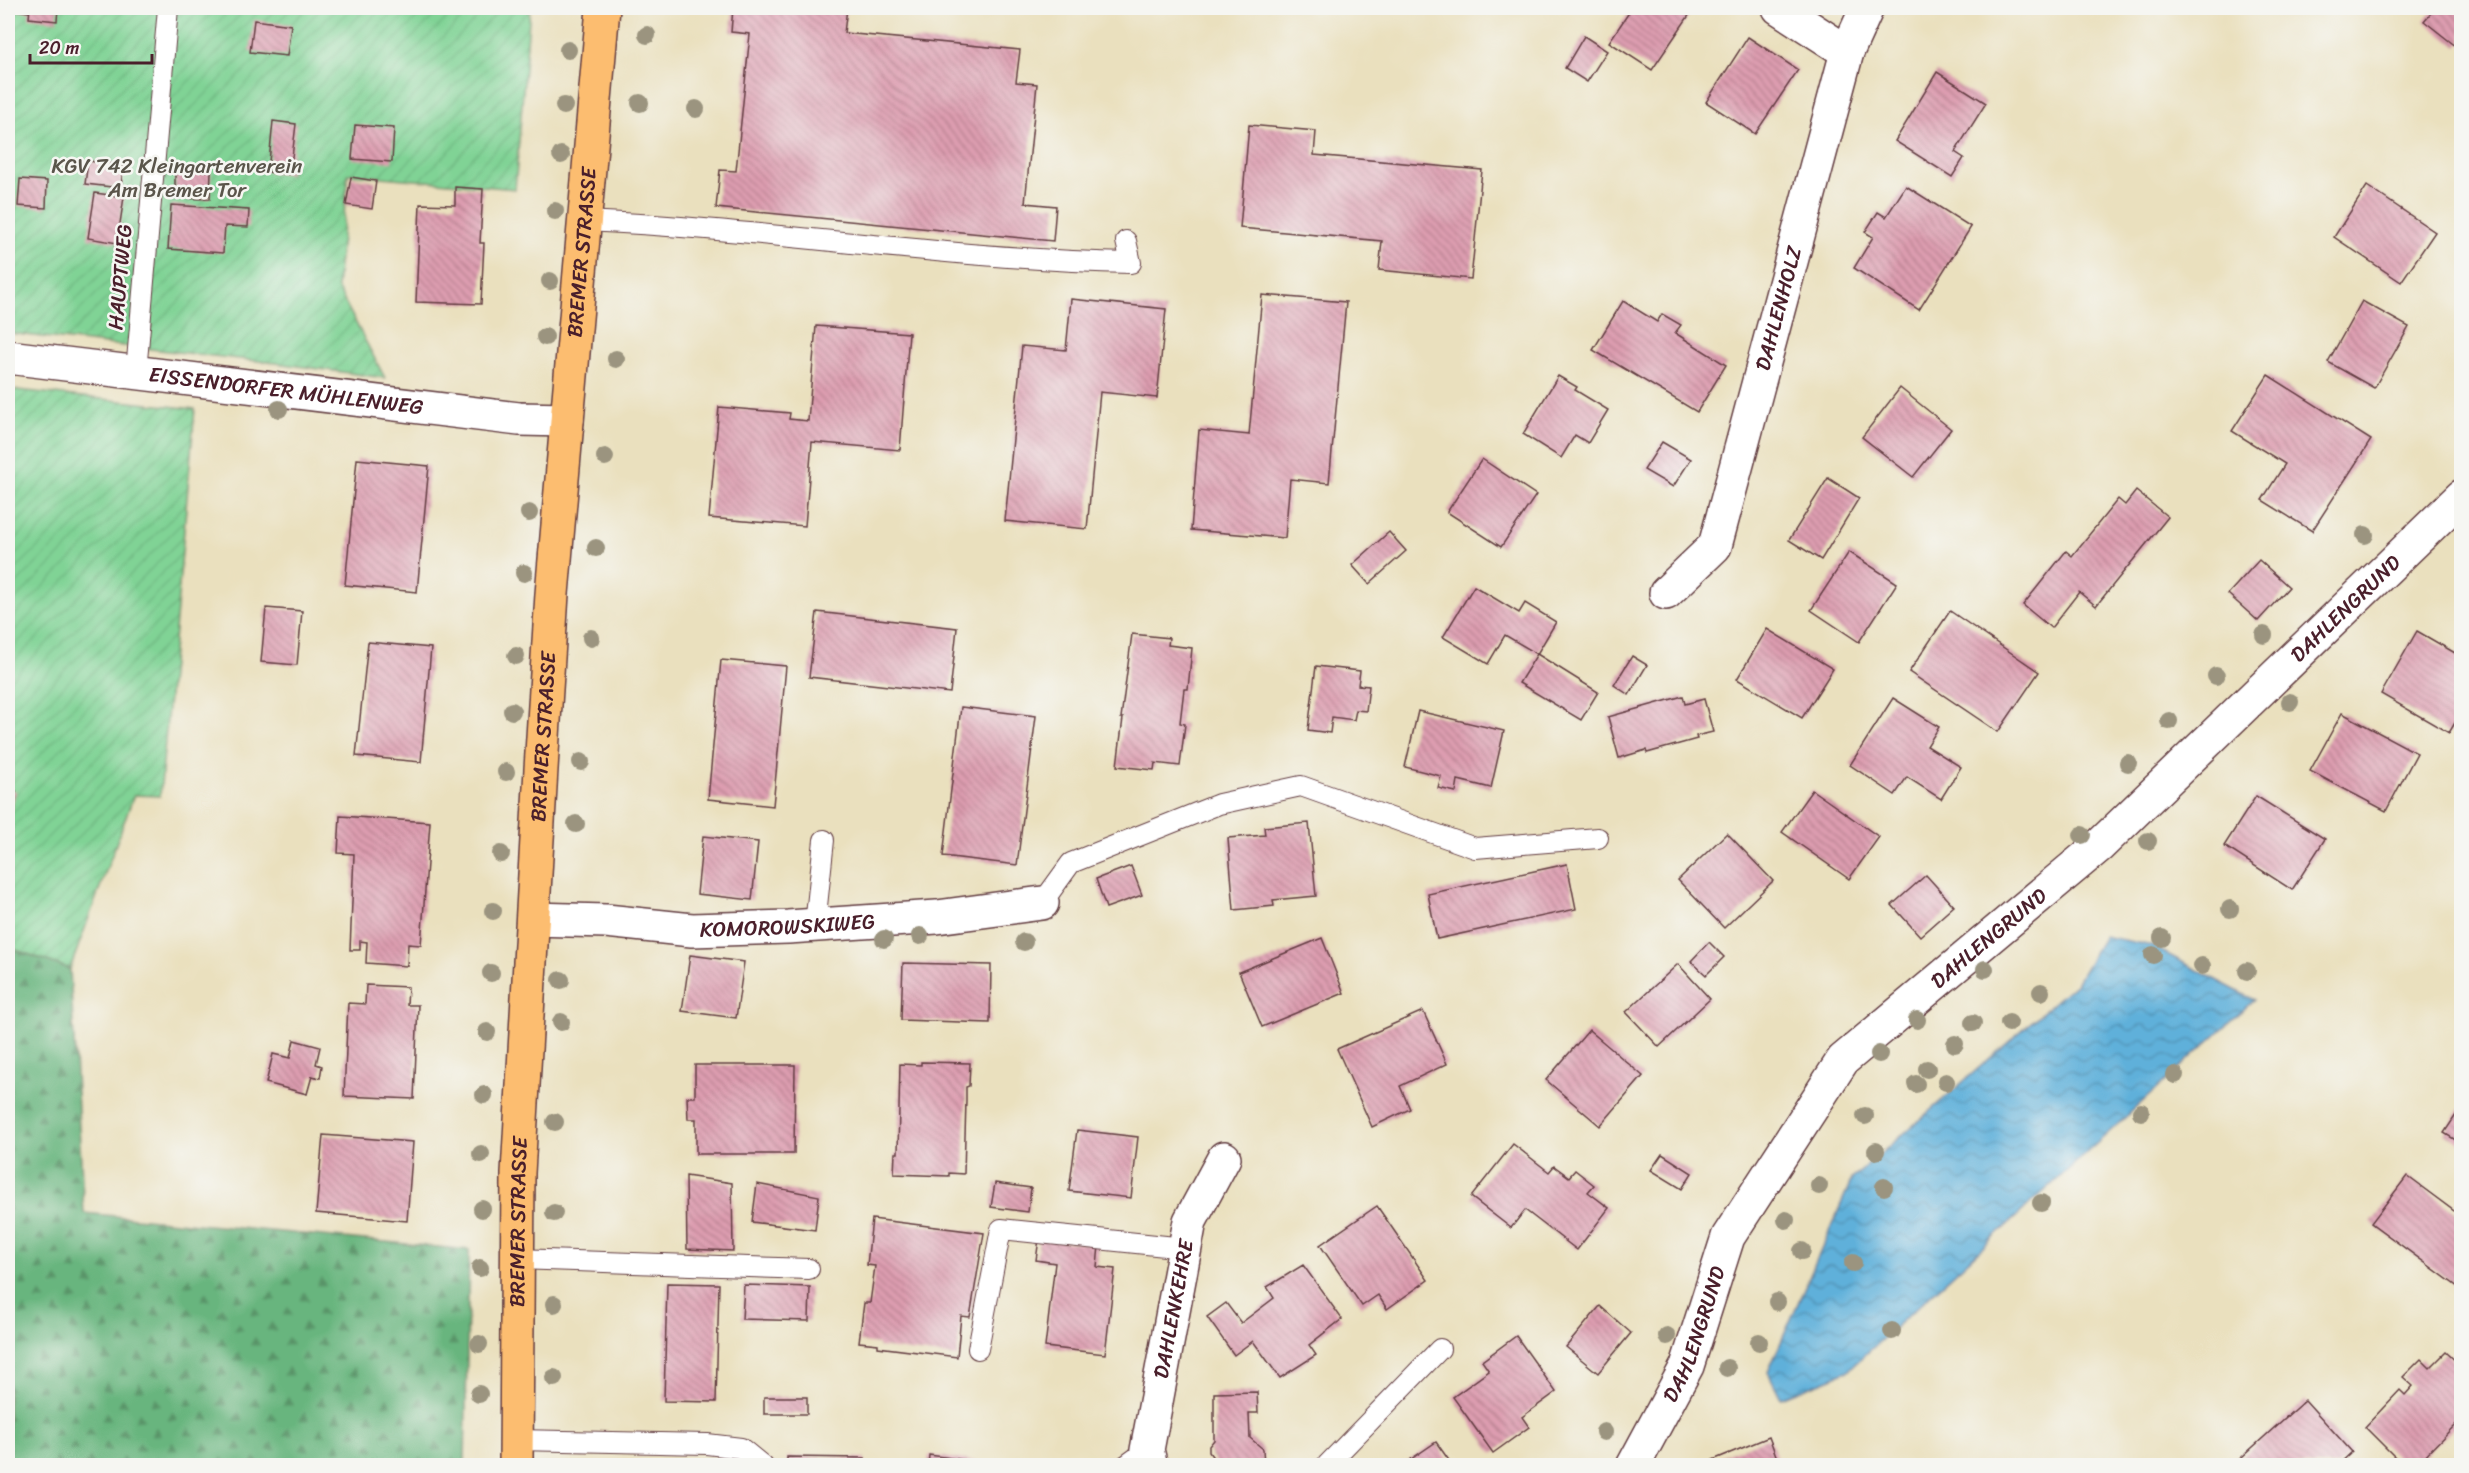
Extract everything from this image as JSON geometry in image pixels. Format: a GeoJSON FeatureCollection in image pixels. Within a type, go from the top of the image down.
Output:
{"type":"FeatureCollection","features":[{"type":"Feature","properties":{"kind":"main road","name":"BREMER STRASSE"},"geometry":{"type":"LineString","coordinates":[[516,1453],[518,1173],[552,594],[603,8]]}},
{"type":"Feature","properties":{"kind":"street"},"geometry":{"type":"LineString","coordinates":[[1779,8],[1847,52]]}},
{"type":"Feature","properties":{"kind":"street","name":"DAHLENHOLZ"},"geometry":{"type":"LineString","coordinates":[[1666,593],[1715,546],[1847,52],[1867,8]]}},
{"type":"Feature","properties":{"kind":"street","name":"EISSENDORFER MÜHLENWEG"},"geometry":{"type":"LineString","coordinates":[[8,357],[519,420],[567,420]]}},
{"type":"Feature","properties":{"kind":"street","name":"DAHLENGRUND"},"geometry":{"type":"LineString","coordinates":[[1633,1466],[1687,1366],[1728,1237],[1843,1060],[2099,846],[2462,496]]}},
{"type":"Feature","properties":{"kind":"street","name":"KOMOROWSKIWEG"},"geometry":{"type":"LineString","coordinates":[[533,919],[606,921],[692,930],[937,917],[1042,903]]}},
{"type":"Feature","properties":{"kind":"street","name":"DAHLENKEHRE"},"geometry":{"type":"LineString","coordinates":[[1141,1460],[1190,1221],[1224,1158]]}},
{"type":"Feature","properties":{"kind":"lane","name":"HAUPTWEG"},"geometry":{"type":"LineString","coordinates":[[136,372],[168,8]]}},
{"type":"Feature","properties":{"kind":"lane"},"geometry":{"type":"LineString","coordinates":[[585,221],[660,224],[1059,261],[1131,263],[1126,241]]}},
{"type":"Feature","properties":{"kind":"lane"},"geometry":{"type":"LineString","coordinates":[[1042,903],[1071,863],[1219,804],[1300,786],[1475,848],[1598,838]]}},
{"type":"Feature","properties":{"kind":"lane"},"geometry":{"type":"LineString","coordinates":[[815,925],[824,840]]}},
{"type":"Feature","properties":{"kind":"lane"},"geometry":{"type":"LineString","coordinates":[[978,1349],[1001,1229],[1185,1248]]}},
{"type":"Feature","properties":{"kind":"lane"},"geometry":{"type":"LineString","coordinates":[[517,1259],[808,1269]]}},
{"type":"Feature","properties":{"kind":"lane"},"geometry":{"type":"LineString","coordinates":[[1326,1466],[1440,1349]]}},
{"type":"Feature","properties":{"kind":"lane"},"geometry":{"type":"LineString","coordinates":[[516,1453],[707,1444],[741,1448],[763,1466]]}},
{"type":"Feature","properties":{"kind":"green space","name":"KGV 742 Kleingartenverein Am Bremer Tor"},"geometry":{"type":"Polygon","coordinates":[[[8,8],[530,8],[515,189],[348,174],[337,287],[385,378],[276,363],[8,333],[8,8]]]}},
{"type":"Feature","properties":{"kind":"green space"},"geometry":{"type":"Polygon","coordinates":[[[8,389],[195,409],[160,796],[134,795],[70,969],[8,947],[8,389]]]}},
{"type":"Feature","properties":{"kind":"green space"},"geometry":{"type":"Polygon","coordinates":[[[8,947],[70,969],[84,1213],[469,1250],[465,1465],[8,1466],[8,947]]]}},
{"type":"Feature","properties":{"kind":"water"},"geometry":{"type":"Polygon","coordinates":[[[2104,936],[2152,946],[2254,1000],[1846,1372],[1781,1398],[1768,1372],[1852,1179],[2077,982],[2104,936]]]}},
{"type":"Feature","properties":{"kind":"building"},"geometry":{"type":"Polygon","coordinates":[[[29,8],[29,12],[8,9],[29,8]]]}},
{"type":"Feature","properties":{"kind":"building"},"geometry":{"type":"Polygon","coordinates":[[[30,8],[58,8],[57,21],[29,18],[30,8]]]}},
{"type":"Feature","properties":{"kind":"building"},"geometry":{"type":"Polygon","coordinates":[[[733,8],[847,8],[844,33],[1020,50],[1016,82],[1037,84],[1025,203],[1056,206],[1053,241],[716,208],[720,170],[736,171],[750,34],[731,32],[733,8]]]}},
{"type":"Feature","properties":{"kind":"building"},"geometry":{"type":"Polygon","coordinates":[[[1632,8],[1694,8],[1652,70],[1609,42],[1632,8]]]}},
{"type":"Feature","properties":{"kind":"building"},"geometry":{"type":"Polygon","coordinates":[[[2435,8],[2462,8],[2462,41],[2457,47],[2424,21],[2435,8]]]}},
{"type":"Feature","properties":{"kind":"building"},"geometry":{"type":"Polygon","coordinates":[[[254,20],[291,25],[287,56],[250,52],[254,20]]]}},
{"type":"Feature","properties":{"kind":"building"},"geometry":{"type":"Polygon","coordinates":[[[1584,36],[1607,51],[1587,82],[1565,68],[1584,36]]]}},
{"type":"Feature","properties":{"kind":"building"},"geometry":{"type":"Polygon","coordinates":[[[1748,37],[1798,70],[1755,134],[1706,102],[1748,37]]]}},
{"type":"Feature","properties":{"kind":"building"},"geometry":{"type":"Polygon","coordinates":[[[1937,72],[1986,103],[1955,152],[1964,158],[1952,177],[1895,141],[1937,72]]]}},
{"type":"Feature","properties":{"kind":"building"},"geometry":{"type":"Polygon","coordinates":[[[273,121],[296,124],[290,174],[268,172],[273,121]]]}},
{"type":"Feature","properties":{"kind":"building"},"geometry":{"type":"Polygon","coordinates":[[[355,125],[394,128],[392,162],[352,159],[355,125]]]}},
{"type":"Feature","properties":{"kind":"building"},"geometry":{"type":"Polygon","coordinates":[[[1249,125],[1316,131],[1314,155],[1482,170],[1471,279],[1379,270],[1382,241],[1240,228],[1249,125]]]}},
{"type":"Feature","properties":{"kind":"building"},"geometry":{"type":"Polygon","coordinates":[[[8,146],[13,147],[10,177],[8,177],[8,146]]]}},
{"type":"Feature","properties":{"kind":"building"},"geometry":{"type":"Polygon","coordinates":[[[88,161],[123,165],[121,188],[85,184],[88,161]]]}},
{"type":"Feature","properties":{"kind":"building"},"geometry":{"type":"Polygon","coordinates":[[[175,171],[211,171],[210,199],[175,198],[175,171]]]}},
{"type":"Feature","properties":{"kind":"building"},"geometry":{"type":"Polygon","coordinates":[[[351,177],[376,181],[372,209],[346,205],[351,177]]]}},
{"type":"Feature","properties":{"kind":"building"},"geometry":{"type":"Polygon","coordinates":[[[20,179],[47,181],[46,208],[18,206],[20,179]]]}},
{"type":"Feature","properties":{"kind":"building"},"geometry":{"type":"Polygon","coordinates":[[[1906,186],[1971,227],[1919,310],[1854,268],[1873,237],[1865,232],[1878,212],[1886,217],[1906,186]]]}},
{"type":"Feature","properties":{"kind":"building"},"geometry":{"type":"Polygon","coordinates":[[[2367,186],[2435,232],[2401,282],[2334,237],[2367,186]]]}},
{"type":"Feature","properties":{"kind":"building"},"geometry":{"type":"Polygon","coordinates":[[[455,187],[483,189],[480,243],[484,243],[481,304],[416,302],[420,204],[455,205],[455,187]]]}},
{"type":"Feature","properties":{"kind":"building"},"geometry":{"type":"Polygon","coordinates":[[[95,193],[124,197],[117,243],[88,238],[95,193]]]}},
{"type":"Feature","properties":{"kind":"building"},"geometry":{"type":"Polygon","coordinates":[[[171,205],[249,210],[248,227],[225,226],[223,253],[168,249],[171,205]]]}},
{"type":"Feature","properties":{"kind":"building"},"geometry":{"type":"Polygon","coordinates":[[[1262,295],[1346,302],[1329,483],[1290,479],[1285,538],[1191,530],[1199,430],[1249,435],[1262,295]]]}},
{"type":"Feature","properties":{"kind":"building"},"geometry":{"type":"Polygon","coordinates":[[[1071,299],[1166,309],[1157,398],[1100,392],[1087,529],[1005,521],[1022,346],[1066,350],[1071,299]]]}},
{"type":"Feature","properties":{"kind":"building"},"geometry":{"type":"Polygon","coordinates":[[[1623,301],[1657,322],[1662,314],[1681,325],[1675,333],[1726,365],[1697,412],[1593,350],[1623,301]]]}},
{"type":"Feature","properties":{"kind":"building"},"geometry":{"type":"Polygon","coordinates":[[[2362,301],[2409,327],[2374,388],[2328,362],[2362,301]]]}},
{"type":"Feature","properties":{"kind":"building"},"geometry":{"type":"Polygon","coordinates":[[[816,326],[909,333],[900,450],[812,442],[805,526],[709,518],[719,407],[790,413],[789,419],[808,421],[816,326]]]}},
{"type":"Feature","properties":{"kind":"building"},"geometry":{"type":"Polygon","coordinates":[[[2268,375],[2371,440],[2312,531],[2262,500],[2285,464],[2232,431],[2268,375]]]}},
{"type":"Feature","properties":{"kind":"building"},"geometry":{"type":"Polygon","coordinates":[[[1558,376],[1577,387],[1575,390],[1608,410],[1588,443],[1575,435],[1561,458],[1523,434],[1558,376]]]}},
{"type":"Feature","properties":{"kind":"building"},"geometry":{"type":"Polygon","coordinates":[[[1900,388],[1951,429],[1913,477],[1862,437],[1900,388]]]}},
{"type":"Feature","properties":{"kind":"building"},"geometry":{"type":"Polygon","coordinates":[[[1662,442],[1691,459],[1673,487],[1644,470],[1662,442]]]}},
{"type":"Feature","properties":{"kind":"building"},"geometry":{"type":"Polygon","coordinates":[[[357,459],[429,466],[417,592],[345,585],[357,459]]]}},
{"type":"Feature","properties":{"kind":"building"},"geometry":{"type":"Polygon","coordinates":[[[1482,459],[1536,495],[1501,547],[1447,512],[1482,459]]]}},
{"type":"Feature","properties":{"kind":"building"},"geometry":{"type":"Polygon","coordinates":[[[1828,478],[1859,498],[1821,560],[1789,540],[1828,478]]]}},
{"type":"Feature","properties":{"kind":"building"},"geometry":{"type":"Polygon","coordinates":[[[2136,491],[2168,517],[2096,606],[2079,592],[2051,628],[2023,605],[2066,551],[2072,556],[2118,499],[2125,505],[2136,491]]]}},
{"type":"Feature","properties":{"kind":"building"},"geometry":{"type":"Polygon","coordinates":[[[1389,532],[1406,551],[1369,584],[1352,565],[1389,532]]]}},
{"type":"Feature","properties":{"kind":"building"},"geometry":{"type":"Polygon","coordinates":[[[1849,552],[1897,583],[1859,642],[1811,610],[1849,552]]]}},
{"type":"Feature","properties":{"kind":"building"},"geometry":{"type":"Polygon","coordinates":[[[2259,560],[2289,587],[2258,621],[2228,594],[2259,560]]]}},
{"type":"Feature","properties":{"kind":"building"},"geometry":{"type":"Polygon","coordinates":[[[1474,586],[1519,613],[1525,603],[1556,622],[1537,654],[1505,635],[1488,664],[1443,637],[1474,586]]]}},
{"type":"Feature","properties":{"kind":"building"},"geometry":{"type":"Polygon","coordinates":[[[266,608],[302,611],[297,665],[261,662],[266,608]]]}},
{"type":"Feature","properties":{"kind":"building"},"geometry":{"type":"Polygon","coordinates":[[[1950,611],[2039,672],[1998,732],[1909,672],[1950,611]]]}},
{"type":"Feature","properties":{"kind":"building"},"geometry":{"type":"Polygon","coordinates":[[[817,612],[957,628],[950,693],[809,677],[817,612]]]}},
{"type":"Feature","properties":{"kind":"building"},"geometry":{"type":"Polygon","coordinates":[[[1767,629],[1833,669],[1802,718],[1737,679],[1767,629]]]}},
{"type":"Feature","properties":{"kind":"building"},"geometry":{"type":"Polygon","coordinates":[[[2417,631],[2462,657],[2462,711],[2449,733],[2381,694],[2417,631]]]}},
{"type":"Feature","properties":{"kind":"building"},"geometry":{"type":"Polygon","coordinates":[[[1132,634],[1169,638],[1168,645],[1192,648],[1188,689],[1184,689],[1180,723],[1185,724],[1180,766],[1155,763],[1154,770],[1117,766],[1132,634]]]}},
{"type":"Feature","properties":{"kind":"building"},"geometry":{"type":"Polygon","coordinates":[[[368,642],[431,648],[421,762],[356,756],[368,642]]]}},
{"type":"Feature","properties":{"kind":"building"},"geometry":{"type":"Polygon","coordinates":[[[1537,654],[1598,692],[1581,720],[1519,683],[1537,654]]]}},
{"type":"Feature","properties":{"kind":"building"},"geometry":{"type":"Polygon","coordinates":[[[1632,656],[1647,665],[1629,695],[1614,685],[1632,656]]]}},
{"type":"Feature","properties":{"kind":"building"},"geometry":{"type":"Polygon","coordinates":[[[721,660],[786,666],[773,806],[708,799],[721,660]]]}},
{"type":"Feature","properties":{"kind":"building"},"geometry":{"type":"Polygon","coordinates":[[[1316,666],[1360,671],[1358,685],[1369,686],[1366,711],[1356,710],[1354,720],[1332,717],[1330,733],[1308,730],[1316,666]]]}},
{"type":"Feature","properties":{"kind":"building"},"geometry":{"type":"Polygon","coordinates":[[[1683,696],[1685,704],[1704,699],[1713,732],[1696,736],[1697,739],[1647,753],[1646,750],[1619,758],[1608,717],[1683,696]]]}},
{"type":"Feature","properties":{"kind":"building"},"geometry":{"type":"Polygon","coordinates":[[[1893,698],[1939,727],[1927,746],[1961,767],[1941,799],[1907,777],[1895,795],[1850,765],[1893,698]]]}},
{"type":"Feature","properties":{"kind":"building"},"geometry":{"type":"Polygon","coordinates":[[[961,707],[1036,716],[1017,865],[943,856],[961,707]]]}},
{"type":"Feature","properties":{"kind":"building"},"geometry":{"type":"Polygon","coordinates":[[[1418,711],[1504,731],[1491,788],[1458,780],[1456,792],[1438,788],[1441,776],[1405,767],[1418,711]]]}},
{"type":"Feature","properties":{"kind":"building"},"geometry":{"type":"Polygon","coordinates":[[[2342,713],[2417,753],[2386,811],[2310,771],[2342,713]]]}},
{"type":"Feature","properties":{"kind":"building"},"geometry":{"type":"Polygon","coordinates":[[[8,789],[16,791],[8,821],[8,789]]]}},
{"type":"Feature","properties":{"kind":"building"},"geometry":{"type":"Polygon","coordinates":[[[1812,790],[1879,837],[1849,879],[1782,832],[1812,790]]]}},
{"type":"Feature","properties":{"kind":"building"},"geometry":{"type":"Polygon","coordinates":[[[2256,796],[2325,839],[2292,890],[2224,846],[2256,796]]]}},
{"type":"Feature","properties":{"kind":"building"},"geometry":{"type":"Polygon","coordinates":[[[340,816],[430,822],[421,945],[408,944],[407,966],[366,963],[367,942],[360,941],[360,950],[350,950],[354,854],[338,853],[340,816]]]}},
{"type":"Feature","properties":{"kind":"building"},"geometry":{"type":"Polygon","coordinates":[[[1309,823],[1316,896],[1273,900],[1274,906],[1234,910],[1228,838],[1265,835],[1264,827],[1309,823]]]}},
{"type":"Feature","properties":{"kind":"building"},"geometry":{"type":"Polygon","coordinates":[[[1727,833],[1773,881],[1724,928],[1678,880],[1727,833]]]}},
{"type":"Feature","properties":{"kind":"building"},"geometry":{"type":"Polygon","coordinates":[[[703,836],[758,842],[752,900],[697,894],[703,836]]]}},
{"type":"Feature","properties":{"kind":"building"},"geometry":{"type":"Polygon","coordinates":[[[1567,864],[1576,909],[1437,939],[1428,894],[1567,864]]]}},
{"type":"Feature","properties":{"kind":"building"},"geometry":{"type":"Polygon","coordinates":[[[1131,866],[1142,895],[1106,908],[1096,879],[1131,866]]]}},
{"type":"Feature","properties":{"kind":"building"},"geometry":{"type":"Polygon","coordinates":[[[1926,875],[1954,906],[1920,936],[1892,905],[1926,875]]]}},
{"type":"Feature","properties":{"kind":"building"},"geometry":{"type":"Polygon","coordinates":[[[1322,938],[1344,993],[1262,1027],[1239,972],[1322,938]]]}},
{"type":"Feature","properties":{"kind":"building"},"geometry":{"type":"Polygon","coordinates":[[[1709,942],[1724,957],[1706,975],[1691,961],[1709,942]]]}},
{"type":"Feature","properties":{"kind":"building"},"geometry":{"type":"Polygon","coordinates":[[[690,955],[744,962],[736,1018],[682,1011],[690,955]]]}},
{"type":"Feature","properties":{"kind":"building"},"geometry":{"type":"Polygon","coordinates":[[[903,963],[991,965],[990,1023],[901,1020],[903,963]]]}},
{"type":"Feature","properties":{"kind":"building"},"geometry":{"type":"Polygon","coordinates":[[[1678,964],[1710,999],[1659,1047],[1626,1012],[1678,964]]]}},
{"type":"Feature","properties":{"kind":"building"},"geometry":{"type":"Polygon","coordinates":[[[366,985],[408,987],[407,1005],[418,1005],[414,1099],[344,1096],[348,1003],[365,1004],[366,985]]]}},
{"type":"Feature","properties":{"kind":"building"},"geometry":{"type":"Polygon","coordinates":[[[1423,1011],[1447,1064],[1400,1086],[1410,1109],[1372,1127],[1337,1049],[1423,1011]]]}},
{"type":"Feature","properties":{"kind":"building"},"geometry":{"type":"Polygon","coordinates":[[[1589,1030],[1643,1076],[1600,1126],[1546,1080],[1589,1030]]]}},
{"type":"Feature","properties":{"kind":"building"},"geometry":{"type":"Polygon","coordinates":[[[294,1040],[320,1047],[316,1064],[322,1066],[320,1078],[312,1076],[307,1094],[266,1083],[273,1054],[290,1058],[294,1040]]]}},
{"type":"Feature","properties":{"kind":"building"},"geometry":{"type":"Polygon","coordinates":[[[921,1062],[970,1063],[969,1086],[966,1087],[964,1174],[949,1173],[949,1176],[894,1174],[895,1153],[898,1153],[900,1064],[921,1065],[921,1062]]]}},
{"type":"Feature","properties":{"kind":"building"},"geometry":{"type":"Polygon","coordinates":[[[695,1065],[795,1065],[794,1154],[696,1154],[696,1119],[688,1119],[687,1097],[695,1097],[695,1065]]]}},
{"type":"Feature","properties":{"kind":"building"},"geometry":{"type":"Polygon","coordinates":[[[2462,1106],[2462,1144],[2444,1133],[2462,1106]]]}},
{"type":"Feature","properties":{"kind":"building"},"geometry":{"type":"Polygon","coordinates":[[[1077,1130],[1138,1137],[1131,1198],[1069,1191],[1077,1130]]]}},
{"type":"Feature","properties":{"kind":"building"},"geometry":{"type":"Polygon","coordinates":[[[323,1135],[413,1142],[407,1221],[316,1213],[323,1135]]]}},
{"type":"Feature","properties":{"kind":"building"},"geometry":{"type":"Polygon","coordinates":[[[1513,1144],[1549,1172],[1554,1166],[1569,1177],[1575,1170],[1594,1185],[1588,1192],[1609,1208],[1577,1250],[1525,1210],[1511,1228],[1471,1197],[1513,1144]]]}},
{"type":"Feature","properties":{"kind":"building"},"geometry":{"type":"Polygon","coordinates":[[[1662,1154],[1692,1173],[1682,1189],[1651,1170],[1662,1154]]]}},
{"type":"Feature","properties":{"kind":"building"},"geometry":{"type":"Polygon","coordinates":[[[686,1176],[732,1183],[733,1251],[687,1249],[686,1176]]]}},
{"type":"Feature","properties":{"kind":"building"},"geometry":{"type":"Polygon","coordinates":[[[2407,1176],[2462,1217],[2462,1290],[2371,1223],[2407,1176]]]}},
{"type":"Feature","properties":{"kind":"building"},"geometry":{"type":"Polygon","coordinates":[[[995,1183],[1031,1188],[1028,1212],[991,1207],[995,1183]]]}},
{"type":"Feature","properties":{"kind":"building"},"geometry":{"type":"Polygon","coordinates":[[[757,1184],[819,1196],[815,1230],[752,1222],[757,1184]]]}},
{"type":"Feature","properties":{"kind":"building"},"geometry":{"type":"Polygon","coordinates":[[[1377,1206],[1428,1280],[1387,1309],[1378,1295],[1362,1306],[1320,1245],[1377,1206]]]}},
{"type":"Feature","properties":{"kind":"building"},"geometry":{"type":"Polygon","coordinates":[[[872,1219],[984,1233],[970,1317],[961,1316],[957,1357],[878,1347],[878,1344],[859,1342],[864,1303],[870,1303],[875,1266],[867,1265],[872,1219]]]}},
{"type":"Feature","properties":{"kind":"building"},"geometry":{"type":"Polygon","coordinates":[[[1039,1239],[1099,1245],[1097,1267],[1115,1269],[1105,1354],[1045,1347],[1055,1263],[1036,1260],[1039,1239]]]}},
{"type":"Feature","properties":{"kind":"building"},"geometry":{"type":"Polygon","coordinates":[[[1303,1265],[1342,1319],[1309,1345],[1316,1355],[1280,1378],[1253,1341],[1234,1355],[1207,1317],[1226,1303],[1241,1323],[1274,1298],[1267,1287],[1303,1265]]]}},
{"type":"Feature","properties":{"kind":"building"},"geometry":{"type":"Polygon","coordinates":[[[667,1283],[719,1284],[716,1402],[664,1401],[667,1283]]]}},
{"type":"Feature","properties":{"kind":"building"},"geometry":{"type":"Polygon","coordinates":[[[744,1285],[810,1287],[809,1321],[742,1319],[744,1285]]]}},
{"type":"Feature","properties":{"kind":"building"},"geometry":{"type":"Polygon","coordinates":[[[1600,1306],[1631,1333],[1598,1373],[1566,1347],[1600,1306]]]}},
{"type":"Feature","properties":{"kind":"building"},"geometry":{"type":"Polygon","coordinates":[[[1516,1336],[1556,1392],[1522,1417],[1529,1427],[1493,1453],[1453,1397],[1489,1371],[1482,1361],[1516,1336]]]}},
{"type":"Feature","properties":{"kind":"building"},"geometry":{"type":"Polygon","coordinates":[[[2446,1352],[2462,1367],[2462,1418],[2415,1466],[2404,1466],[2365,1427],[2400,1390],[2405,1395],[2413,1386],[2403,1377],[2421,1359],[2430,1368],[2446,1352]]]}},
{"type":"Feature","properties":{"kind":"building"},"geometry":{"type":"Polygon","coordinates":[[[1257,1392],[1258,1413],[1249,1413],[1250,1438],[1263,1449],[1264,1466],[1214,1466],[1209,1446],[1214,1440],[1214,1393],[1257,1392]]]}},
{"type":"Feature","properties":{"kind":"building"},"geometry":{"type":"Polygon","coordinates":[[[764,1397],[807,1397],[807,1414],[764,1414],[764,1397]]]}},
{"type":"Feature","properties":{"kind":"building"},"geometry":{"type":"Polygon","coordinates":[[[2305,1400],[2352,1452],[2337,1466],[2232,1466],[2305,1400]]]}},
{"type":"Feature","properties":{"kind":"building"},"geometry":{"type":"Polygon","coordinates":[[[1769,1437],[1780,1466],[1716,1466],[1713,1460],[1769,1437]]]}},
{"type":"Feature","properties":{"kind":"building"},"geometry":{"type":"Polygon","coordinates":[[[1436,1442],[1453,1466],[1401,1466],[1436,1442]]]}},
{"type":"Feature","properties":{"kind":"building"},"geometry":{"type":"Polygon","coordinates":[[[929,1455],[994,1464],[994,1466],[928,1466],[929,1455]]]}},
{"type":"Feature","properties":{"kind":"building"},"geometry":{"type":"Polygon","coordinates":[[[787,1457],[865,1458],[865,1466],[787,1466],[787,1457]]]}}]}
